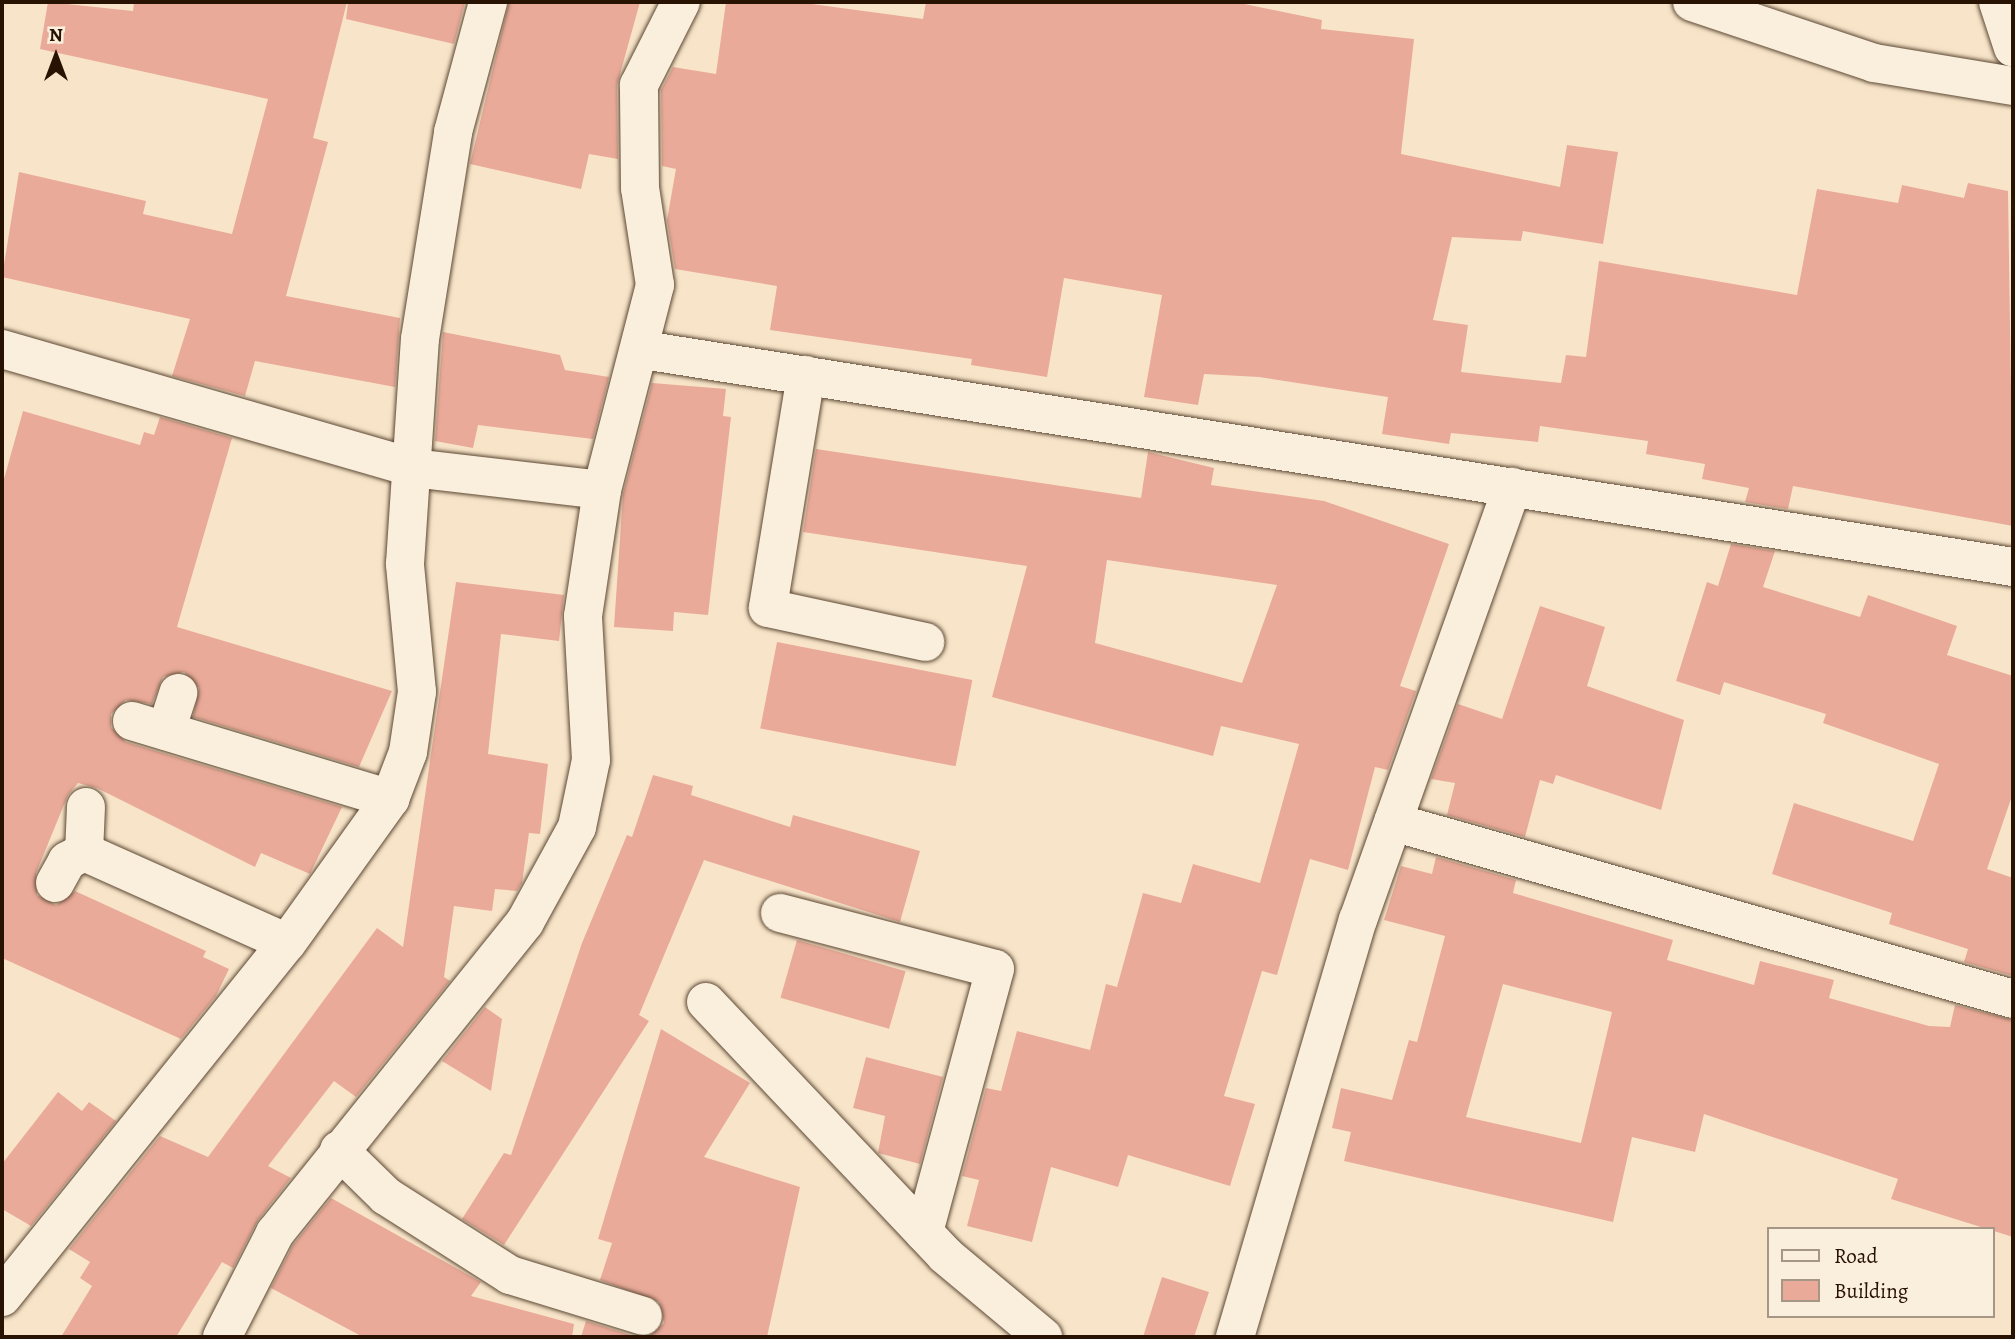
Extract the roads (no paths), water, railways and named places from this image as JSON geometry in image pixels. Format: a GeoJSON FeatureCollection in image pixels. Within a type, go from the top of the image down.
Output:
{"type":"FeatureCollection","features":[{"type":"Feature","properties":{"kind":"street"},"geometry":{"type":"LineString","coordinates":[[2,1297],[287,943],[390,799],[408,752],[417,692],[405,564],[421,339],[453,132],[488,2]]}},
{"type":"Feature","properties":{"kind":"street"},"geometry":{"type":"LineString","coordinates":[[222,1337],[275,1233],[339,1150],[525,922],[577,827],[591,760],[583,616],[602,490],[643,350],[655,285],[640,188],[639,85],[681,2]]}},
{"type":"Feature","properties":{"kind":"street"},"geometry":{"type":"LineString","coordinates":[[1692,2],[1874,63],[2013,86]]}},
{"type":"Feature","properties":{"kind":"street"},"geometry":{"type":"LineString","coordinates":[[1998,2],[2013,48]]}},
{"type":"Feature","properties":{"kind":"street"},"geometry":{"type":"LineString","coordinates":[[2,349],[413,468],[602,490]]}},
{"type":"Feature","properties":{"kind":"street"},"geometry":{"type":"LineString","coordinates":[[643,350],[2013,567]]}},
{"type":"Feature","properties":{"kind":"street"},"geometry":{"type":"LineString","coordinates":[[806,375],[768,608],[925,642]]}},
{"type":"Feature","properties":{"kind":"street"},"geometry":{"type":"LineString","coordinates":[[1235,1337],[1393,822],[1512,487]]}},
{"type":"Feature","properties":{"kind":"street"},"geometry":{"type":"LineString","coordinates":[[178,693],[149,726],[390,799]]}},
{"type":"Feature","properties":{"kind":"street"},"geometry":{"type":"LineString","coordinates":[[84,852],[86,807]]}},
{"type":"Feature","properties":{"kind":"street"},"geometry":{"type":"LineString","coordinates":[[1393,822],[2013,999]]}},
{"type":"Feature","properties":{"kind":"street"},"geometry":{"type":"LineString","coordinates":[[84,852],[287,943]]}},
{"type":"Feature","properties":{"kind":"street"},"geometry":{"type":"LineString","coordinates":[[55,883],[67,861],[84,852]]}},
{"type":"Feature","properties":{"kind":"street"},"geometry":{"type":"LineString","coordinates":[[780,913],[995,969],[924,1233]]}},
{"type":"Feature","properties":{"kind":"street"},"geometry":{"type":"LineString","coordinates":[[706,1002],[924,1233],[1043,1337]]}},
{"type":"Feature","properties":{"kind":"street"},"geometry":{"type":"LineString","coordinates":[[339,1150],[386,1196],[510,1275],[643,1316]]}}]}
